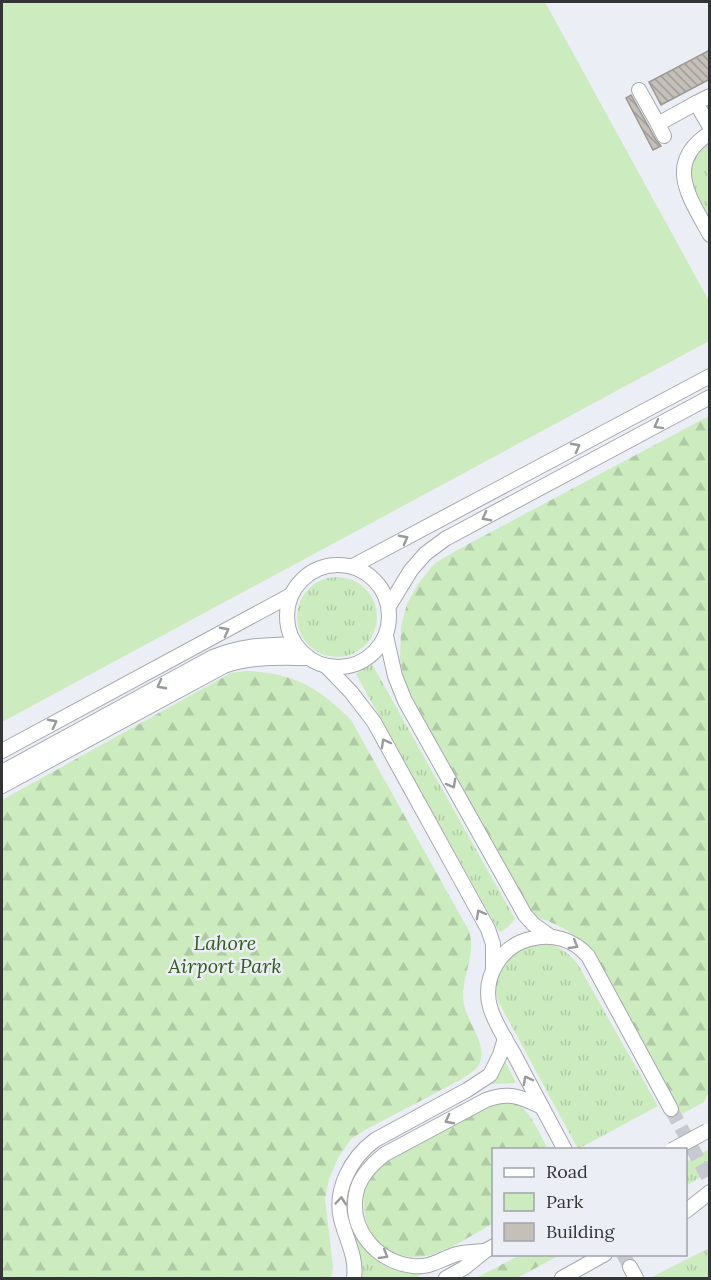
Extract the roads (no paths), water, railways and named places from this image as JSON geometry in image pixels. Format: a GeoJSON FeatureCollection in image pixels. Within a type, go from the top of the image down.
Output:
{"type":"FeatureCollection","features":[{"type":"Feature","properties":{"kind":"street"},"geometry":{"type":"LineString","coordinates":[[639,90],[661,130],[696,103],[710,96]]}},
{"type":"Feature","properties":{"kind":"street"},"geometry":{"type":"LineString","coordinates":[[696,103],[710,127]]}},
{"type":"Feature","properties":{"kind":"street"},"geometry":{"type":"LineString","coordinates":[[710,133],[698,140],[690,150],[683,177],[686,191],[710,235]]}},
{"type":"Feature","properties":{"kind":"street"},"geometry":{"type":"LineString","coordinates":[[352,566],[710,376]]}},
{"type":"Feature","properties":{"kind":"street"},"geometry":{"type":"LineString","coordinates":[[389,606],[411,570],[425,554],[445,539],[710,397]]}},
{"type":"Feature","properties":{"kind":"street"},"geometry":{"type":"LineString","coordinates":[[326,666],[354,665],[373,653],[386,636],[389,621],[387,598],[379,584],[367,573],[352,566],[340,564],[316,569],[297,585],[287,608],[290,633],[301,652],[326,666],[351,692],[374,722],[492,937],[493,969],[488,988],[490,1006],[564,1148]]}},
{"type":"Feature","properties":{"kind":"street"},"geometry":{"type":"LineString","coordinates":[[2,751],[291,595]]}},
{"type":"Feature","properties":{"kind":"street"},"geometry":{"type":"LineString","coordinates":[[386,636],[394,676],[405,700],[525,915],[551,937]]}},
{"type":"Feature","properties":{"kind":"street"},"geometry":{"type":"LineString","coordinates":[[2,772],[213,657],[243,647],[295,644]]}},
{"type":"Feature","properties":{"kind":"street"},"geometry":{"type":"LineString","coordinates":[[2,786],[224,666],[262,657],[309,658]]}},
{"type":"Feature","properties":{"kind":"street"},"geometry":{"type":"LineString","coordinates":[[493,969],[500,958],[515,945],[533,938],[551,937],[572,943],[588,956],[671,1109]]}},
{"type":"Feature","properties":{"kind":"street"},"geometry":{"type":"LineString","coordinates":[[354,1278],[352,1253],[339,1205],[346,1174],[355,1159],[375,1140],[490,1075],[500,1056],[505,1038]]}},
{"type":"Feature","properties":{"kind":"street"},"geometry":{"type":"LineString","coordinates":[[489,1248],[457,1254],[430,1266],[405,1265],[385,1257],[368,1242],[357,1219],[356,1194],[365,1173],[385,1154],[486,1100],[495,1096],[513,1095],[542,1107]]}},
{"type":"Feature","properties":{"kind":"street"},"geometry":{"type":"LineString","coordinates":[[674,1148],[709,1129]]}},
{"type":"Feature","properties":{"kind":"street"},"geometry":{"type":"LineString","coordinates":[[687,1210],[710,1192]]}},
{"type":"Feature","properties":{"kind":"street"},"geometry":{"type":"LineString","coordinates":[[687,1210],[710,1208]]}},
{"type":"Feature","properties":{"kind":"street"},"geometry":{"type":"LineString","coordinates":[[446,1278],[464,1268],[489,1248]]}},
{"type":"Feature","properties":{"kind":"street"},"geometry":{"type":"LineString","coordinates":[[562,1278],[602,1256]]}},
{"type":"Feature","properties":{"kind":"tunnel"},"geometry":{"type":"LineString","coordinates":[[671,1109],[710,1181]]}},
{"type":"Feature","properties":{"kind":"tunnel"},"geometry":{"type":"LineString","coordinates":[[624,1256],[630,1267]]}},
{"type":"Feature","properties":{"kind":"park label","name":"Lahore Airport Park"},"geometry":{"type":"Point","coordinates":[225,954]}}]}
